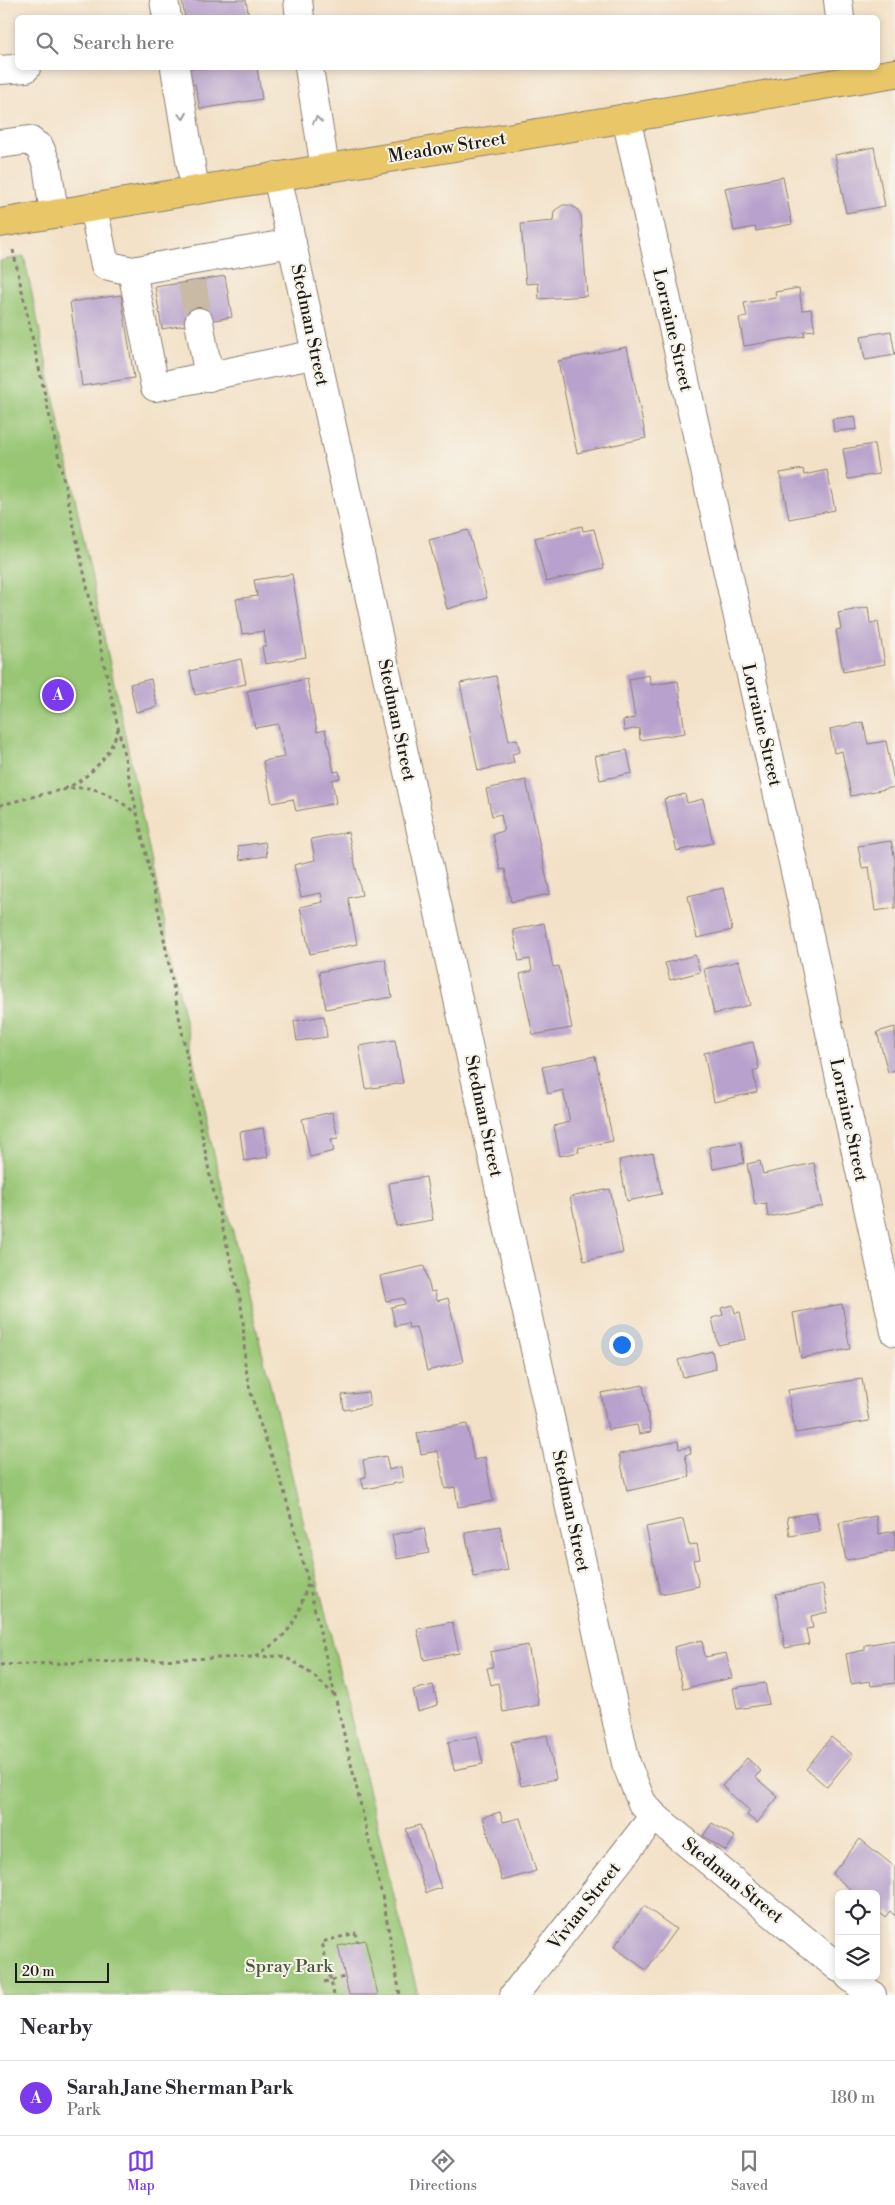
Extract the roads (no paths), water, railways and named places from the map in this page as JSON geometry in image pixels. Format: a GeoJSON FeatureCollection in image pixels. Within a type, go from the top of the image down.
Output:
{"type":"FeatureCollection","features":[{"type":"Feature","properties":{"kind":"main road","name":"Meadow Street"},"geometry":{"type":"LineString","coordinates":[[4,222],[626,118],[845,74],[895,74]]}},
{"type":"Feature","properties":{"kind":"street"},"geometry":{"type":"LineString","coordinates":[[164,0],[166,15]]}},
{"type":"Feature","properties":{"kind":"street"},"geometry":{"type":"LineString","coordinates":[[298,0],[300,15]]}},
{"type":"Feature","properties":{"kind":"street"},"geometry":{"type":"LineString","coordinates":[[838,0],[840,15]]}},
{"type":"Feature","properties":{"kind":"street"},"geometry":{"type":"LineString","coordinates":[[0,70],[15,69]]}},
{"type":"Feature","properties":{"kind":"street"},"geometry":{"type":"LineString","coordinates":[[175,70],[195,190]]}},
{"type":"Feature","properties":{"kind":"street"},"geometry":{"type":"LineString","coordinates":[[309,70],[325,168]]}},
{"type":"Feature","properties":{"kind":"street","name":"Lorraine Street"},"geometry":{"type":"LineString","coordinates":[[626,118],[797,880],[895,1332]]}},
{"type":"Feature","properties":{"kind":"street"},"geometry":{"type":"LineString","coordinates":[[0,144],[29,140],[40,148],[47,166],[54,213]]}},
{"type":"Feature","properties":{"kind":"street","name":"Stedman Street"},"geometry":{"type":"LineString","coordinates":[[277,176],[620,1742],[635,1790],[642,1803],[654,1816],[835,1965]]}},
{"type":"Feature","properties":{"kind":"street"},"geometry":{"type":"LineString","coordinates":[[93,207],[105,265],[132,271],[190,271],[292,243]]}},
{"type":"Feature","properties":{"kind":"street"},"geometry":{"type":"LineString","coordinates":[[132,271],[155,387],[317,354]]}},
{"type":"Feature","properties":{"kind":"street"},"geometry":{"type":"LineString","coordinates":[[198,322],[210,377]]}},
{"type":"Feature","properties":{"kind":"street","name":"Vivian Street"},"geometry":{"type":"LineString","coordinates":[[514,1995],[654,1816]]}},
{"type":"Feature","properties":{"kind":"street"},"geometry":{"type":"LineString","coordinates":[[854,1980],[872,1995]]}},
{"type":"Feature","properties":{"kind":"tunnel"},"geometry":{"type":"LineString","coordinates":[[192,282],[199,322]]}},
{"type":"Feature","properties":{"kind":"place","name":"Sarah Jane Sherman Park"},"geometry":{"type":"Point","coordinates":[58,695]}},
{"type":"Feature","properties":{"kind":"park label","name":"Spray Park"},"geometry":{"type":"Point","coordinates":[289,1966]}}]}
